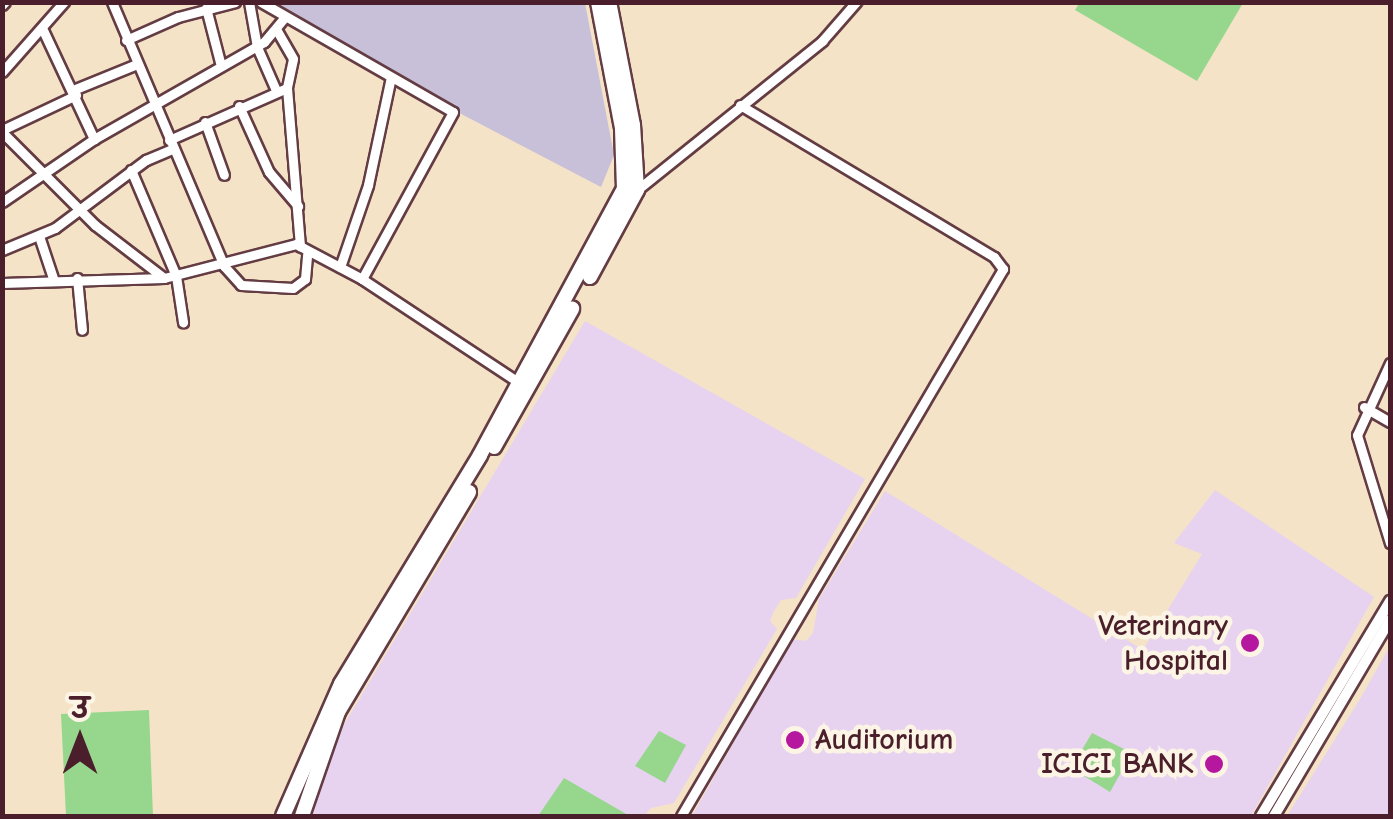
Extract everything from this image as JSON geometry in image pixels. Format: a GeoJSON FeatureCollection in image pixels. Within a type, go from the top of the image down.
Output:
{"type":"FeatureCollection","features":[{"type":"Feature","properties":{"kind":"main road"},"geometry":{"type":"LineString","coordinates":[[282,816],[341,684],[518,382],[624,189],[622,128],[598,2]]}},
{"type":"Feature","properties":{"kind":"main road"},"geometry":{"type":"LineString","coordinates":[[302,816],[338,712],[637,190],[634,125],[609,2]]}},
{"type":"Feature","properties":{"kind":"street"},"geometry":{"type":"LineString","coordinates":[[2,72],[64,2]]}},
{"type":"Feature","properties":{"kind":"street"},"geometry":{"type":"LineString","coordinates":[[112,2],[224,266],[241,285],[293,288],[305,279],[304,250],[281,88],[257,46],[249,2]]}},
{"type":"Feature","properties":{"kind":"street"},"geometry":{"type":"LineString","coordinates":[[126,40],[206,8],[235,2]]}},
{"type":"Feature","properties":{"kind":"street"},"geometry":{"type":"LineString","coordinates":[[261,2],[450,109],[454,118],[362,279]]}},
{"type":"Feature","properties":{"kind":"street"},"geometry":{"type":"LineString","coordinates":[[637,190],[822,41],[856,2]]}},
{"type":"Feature","properties":{"kind":"street"},"geometry":{"type":"LineString","coordinates":[[206,8],[222,66]]}},
{"type":"Feature","properties":{"kind":"street"},"geometry":{"type":"LineString","coordinates":[[2,202],[94,140],[257,46],[286,17]]}},
{"type":"Feature","properties":{"kind":"street"},"geometry":{"type":"LineString","coordinates":[[42,28],[94,140]]}},
{"type":"Feature","properties":{"kind":"street"},"geometry":{"type":"LineString","coordinates":[[2,250],[39,236],[206,122],[281,88],[293,59],[276,29]]}},
{"type":"Feature","properties":{"kind":"street"},"geometry":{"type":"LineString","coordinates":[[137,64],[2,131],[79,209],[164,278]]}},
{"type":"Feature","properties":{"kind":"street"},"geometry":{"type":"LineString","coordinates":[[340,267],[368,185],[391,77]]}},
{"type":"Feature","properties":{"kind":"street"},"geometry":{"type":"LineString","coordinates":[[680,816],[1003,269],[994,257],[740,105]]}},
{"type":"Feature","properties":{"kind":"street"},"geometry":{"type":"LineString","coordinates":[[239,106],[269,172],[298,206]]}},
{"type":"Feature","properties":{"kind":"street"},"geometry":{"type":"LineString","coordinates":[[206,122],[224,175]]}},
{"type":"Feature","properties":{"kind":"street"},"geometry":{"type":"LineString","coordinates":[[131,170],[176,276],[182,322]]}},
{"type":"Feature","properties":{"kind":"street"},"geometry":{"type":"LineString","coordinates":[[39,236],[53,278]]}},
{"type":"Feature","properties":{"kind":"street"},"geometry":{"type":"LineString","coordinates":[[2,284],[53,278],[164,278],[304,250],[362,279],[518,382]]}},
{"type":"Feature","properties":{"kind":"street"},"geometry":{"type":"LineString","coordinates":[[77,278],[82,330]]}},
{"type":"Feature","properties":{"kind":"street"},"geometry":{"type":"LineString","coordinates":[[1390,363],[1364,407],[1358,444],[1390,543]]}},
{"type":"Feature","properties":{"kind":"street"},"geometry":{"type":"LineString","coordinates":[[1364,407],[1390,422]]}},
{"type":"Feature","properties":{"kind":"street"},"geometry":{"type":"LineString","coordinates":[[1261,816],[1390,601]]}},
{"type":"Feature","properties":{"kind":"street"},"geometry":{"type":"LineString","coordinates":[[1274,816],[1390,620]]}},
{"type":"Feature","properties":{"kind":"shaded area"},"geometry":{"type":"Polygon","coordinates":[[[249,3],[585,3],[614,155],[601,187],[249,3]]]}},
{"type":"Feature","properties":{"kind":"shaded area"},"geometry":{"type":"Polygon","coordinates":[[[585,321],[865,479],[796,598],[781,600],[774,611],[770,621],[777,629],[674,803],[651,808],[644,816],[314,816],[310,807],[333,743],[585,321]]]}},
{"type":"Feature","properties":{"kind":"shaded area"},"geometry":{"type":"Polygon","coordinates":[[[1215,490],[1374,597],[1251,816],[692,816],[792,639],[806,641],[813,633],[819,599],[885,491],[1143,650],[1202,554],[1174,543],[1215,490]]]}},
{"type":"Feature","properties":{"kind":"shaded area"},"geometry":{"type":"Polygon","coordinates":[[[1390,646],[1390,816],[1287,816],[1360,699],[1390,646]]]}},
{"type":"Feature","properties":{"kind":"green space"},"geometry":{"type":"Polygon","coordinates":[[[1080,2],[1243,3],[1197,81],[1075,10],[1080,2]]]}},
{"type":"Feature","properties":{"kind":"green space"},"geometry":{"type":"Polygon","coordinates":[[[149,710],[153,816],[66,816],[61,714],[149,710]]]}},
{"type":"Feature","properties":{"kind":"green space"},"geometry":{"type":"Polygon","coordinates":[[[659,731],[686,745],[665,783],[635,766],[659,731]]]}},
{"type":"Feature","properties":{"kind":"green space"},"geometry":{"type":"Polygon","coordinates":[[[1092,733],[1132,753],[1110,792],[1071,768],[1092,733]]]}},
{"type":"Feature","properties":{"kind":"green space"},"geometry":{"type":"Polygon","coordinates":[[[564,778],[628,815],[538,816],[564,778]]]}},
{"type":"Feature","properties":{"kind":"place","name":"Veterinary Hospital"},"geometry":{"type":"Point","coordinates":[1250,643]}},
{"type":"Feature","properties":{"kind":"place","name":"Auditorium"},"geometry":{"type":"Point","coordinates":[795,740]}},
{"type":"Feature","properties":{"kind":"place","name":"ICICI BANK"},"geometry":{"type":"Point","coordinates":[1214,764]}}]}
